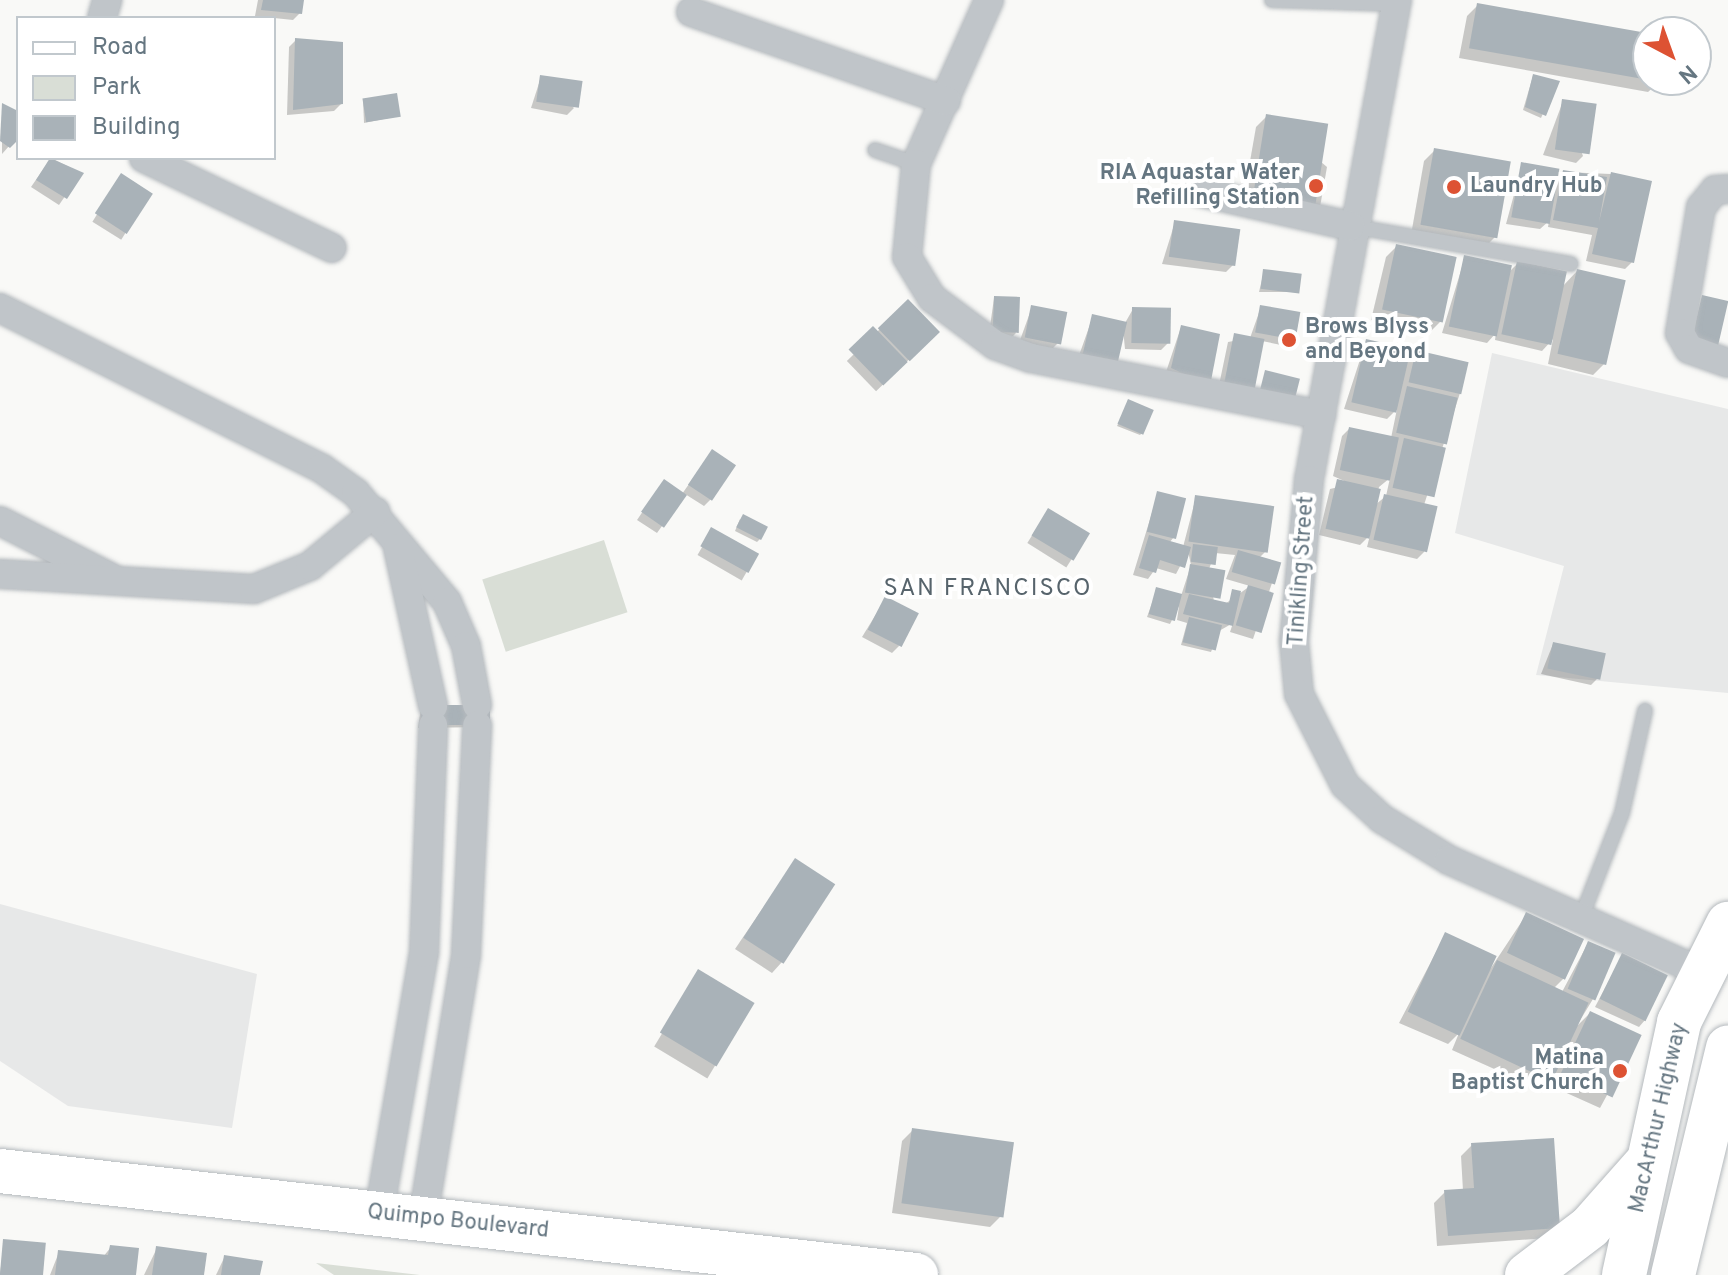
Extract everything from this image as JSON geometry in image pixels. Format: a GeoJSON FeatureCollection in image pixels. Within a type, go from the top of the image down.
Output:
{"type":"FeatureCollection","features":[{"type":"Feature","properties":{"kind":"main road","name":"MacArthur Highway"},"geometry":{"type":"LineString","coordinates":[[1624,1275],[1646,1164],[1699,971],[1728,924]]}},
{"type":"Feature","properties":{"kind":"main road","name":"MacArthur Highway"},"geometry":{"type":"LineString","coordinates":[[1673,1275],[1728,1048]]}},
{"type":"Feature","properties":{"kind":"main road"},"geometry":{"type":"LineString","coordinates":[[1527,1275],[1590,1227],[1646,1164]]}},
{"type":"Feature","properties":{"kind":"main road","name":"Quimpo Boulevard"},"geometry":{"type":"LineString","coordinates":[[0,1171],[916,1275]]}},
{"type":"Feature","properties":{"kind":"street"},"geometry":{"type":"LineString","coordinates":[[989,0],[916,164],[907,257],[932,298],[965,326],[1031,358],[1321,415]]}},
{"type":"Feature","properties":{"kind":"street","name":"Tinikling Street"},"geometry":{"type":"LineString","coordinates":[[1397,2],[1350,226],[1321,415],[1294,641],[1299,694],[1319,742],[1345,785],[1382,819],[1449,860],[1699,971]]}},
{"type":"Feature","properties":{"kind":"street"},"geometry":{"type":"LineString","coordinates":[[691,12],[946,101]]}},
{"type":"Feature","properties":{"kind":"street"},"geometry":{"type":"LineString","coordinates":[[148,160],[332,248]]}},
{"type":"Feature","properties":{"kind":"street"},"geometry":{"type":"LineString","coordinates":[[1728,189],[1715,190],[1701,207],[1680,333],[1689,349],[1728,363]]}},
{"type":"Feature","properties":{"kind":"street"},"geometry":{"type":"LineString","coordinates":[[1200,192],[1350,226]]}},
{"type":"Feature","properties":{"kind":"street"},"geometry":{"type":"LineString","coordinates":[[0,308],[321,468],[375,512],[458,623],[477,715],[476,771],[458,1031],[423,1218]]}},
{"type":"Feature","properties":{"kind":"street"},"geometry":{"type":"LineString","coordinates":[[0,574],[129,587],[222,591],[286,580],[375,512]]}},
{"type":"Feature","properties":{"kind":"street"},"geometry":{"type":"LineString","coordinates":[[0,521],[129,587]]}},
{"type":"Feature","properties":{"kind":"street"},"geometry":{"type":"LineString","coordinates":[[379,1213],[424,953],[434,772],[433,716],[424,638],[394,536]]}},
{"type":"Feature","properties":{"kind":"street"},"geometry":{"type":"LineString","coordinates":[[434,772],[476,771]]}},
{"type":"Feature","properties":{"kind":"lane"},"geometry":{"type":"LineString","coordinates":[[1272,0],[1397,2]]}},
{"type":"Feature","properties":{"kind":"lane"},"geometry":{"type":"LineString","coordinates":[[875,150],[916,164]]}},
{"type":"Feature","properties":{"kind":"lane"},"geometry":{"type":"LineString","coordinates":[[1350,226],[1571,264]]}},
{"type":"Feature","properties":{"kind":"lane"},"geometry":{"type":"LineString","coordinates":[[1581,918],[1622,813],[1645,711]]}},
{"type":"Feature","properties":{"kind":"shaded area"},"geometry":{"type":"Polygon","coordinates":[[[1492,353],[1728,409],[1728,693],[1536,675],[1564,566],[1455,533],[1492,353]]]}},
{"type":"Feature","properties":{"kind":"shaded area"},"geometry":{"type":"Polygon","coordinates":[[[0,904],[257,974],[232,1128],[68,1106],[0,1061],[0,904]]]}},
{"type":"Feature","properties":{"kind":"green space"},"geometry":{"type":"Polygon","coordinates":[[[604,540],[627,612],[506,652],[482,580],[604,540]]]}},
{"type":"Feature","properties":{"kind":"green space"},"geometry":{"type":"Polygon","coordinates":[[[316,1263],[420,1275],[334,1275],[316,1263]]]}},
{"type":"Feature","properties":{"kind":"building"},"geometry":{"type":"Polygon","coordinates":[[[263,0],[304,0],[302,14],[261,10],[263,0]]]}},
{"type":"Feature","properties":{"kind":"building"},"geometry":{"type":"Polygon","coordinates":[[[1477,3],[1632,30],[1632,77],[1469,48],[1477,3]]]}},
{"type":"Feature","properties":{"kind":"building"},"geometry":{"type":"Polygon","coordinates":[[[295,38],[343,42],[343,104],[293,110],[295,38]]]}},
{"type":"Feature","properties":{"kind":"building"},"geometry":{"type":"Polygon","coordinates":[[[1533,74],[1560,81],[1546,116],[1525,107],[1533,74]]]}},
{"type":"Feature","properties":{"kind":"building"},"geometry":{"type":"Polygon","coordinates":[[[540,75],[583,81],[579,108],[536,102],[540,75]]]}},
{"type":"Feature","properties":{"kind":"building"},"geometry":{"type":"Polygon","coordinates":[[[397,93],[401,117],[366,122],[362,98],[397,93]]]}},
{"type":"Feature","properties":{"kind":"building"},"geometry":{"type":"Polygon","coordinates":[[[1562,99],[1597,104],[1590,154],[1555,150],[1562,99]]]}},
{"type":"Feature","properties":{"kind":"building"},"geometry":{"type":"Polygon","coordinates":[[[2,103],[16,110],[16,142],[10,148],[0,141],[2,103]]]}},
{"type":"Feature","properties":{"kind":"building"},"geometry":{"type":"Polygon","coordinates":[[[1266,114],[1328,124],[1315,207],[1253,197],[1266,114]]]}},
{"type":"Feature","properties":{"kind":"building"},"geometry":{"type":"Polygon","coordinates":[[[1434,148],[1511,162],[1497,238],[1420,225],[1434,148]]]}},
{"type":"Feature","properties":{"kind":"building"},"geometry":{"type":"Polygon","coordinates":[[[49,160],[84,173],[67,199],[36,180],[49,160]]]}},
{"type":"Feature","properties":{"kind":"building"},"geometry":{"type":"Polygon","coordinates":[[[1521,162],[1559,169],[1550,224],[1511,217],[1521,162]]]}},
{"type":"Feature","properties":{"kind":"building"},"geometry":{"type":"Polygon","coordinates":[[[1563,170],[1607,177],[1599,222],[1611,172],[1652,181],[1634,263],[1592,254],[1598,228],[1553,220],[1563,170]]]}},
{"type":"Feature","properties":{"kind":"building"},"geometry":{"type":"Polygon","coordinates":[[[121,173],[153,194],[127,234],[95,213],[121,173]]]}},
{"type":"Feature","properties":{"kind":"building"},"geometry":{"type":"Polygon","coordinates":[[[1174,220],[1240,229],[1235,266],[1169,257],[1174,220]]]}},
{"type":"Feature","properties":{"kind":"building"},"geometry":{"type":"Polygon","coordinates":[[[1396,244],[1457,257],[1443,322],[1382,310],[1396,244]]]}},
{"type":"Feature","properties":{"kind":"building"},"geometry":{"type":"Polygon","coordinates":[[[1464,255],[1512,265],[1497,337],[1449,326],[1464,255]]]}},
{"type":"Feature","properties":{"kind":"building"},"geometry":{"type":"Polygon","coordinates":[[[1517,261],[1567,272],[1551,345],[1501,334],[1517,261]]]}},
{"type":"Feature","properties":{"kind":"building"},"geometry":{"type":"Polygon","coordinates":[[[1263,269],[1302,274],[1299,294],[1261,289],[1263,269]]]}},
{"type":"Feature","properties":{"kind":"building"},"geometry":{"type":"Polygon","coordinates":[[[1577,269],[1626,280],[1606,365],[1557,354],[1577,269]]]}},
{"type":"Feature","properties":{"kind":"building"},"geometry":{"type":"Polygon","coordinates":[[[1702,295],[1728,301],[1718,346],[1692,340],[1702,295]]]}},
{"type":"Feature","properties":{"kind":"building"},"geometry":{"type":"Polygon","coordinates":[[[994,296],[1020,297],[1019,333],[993,332],[994,296]]]}},
{"type":"Feature","properties":{"kind":"building"},"geometry":{"type":"Polygon","coordinates":[[[908,299],[940,332],[910,361],[878,328],[908,299]]]}},
{"type":"Feature","properties":{"kind":"building"},"geometry":{"type":"Polygon","coordinates":[[[1031,305],[1067,312],[1061,344],[1025,337],[1031,305]]]}},
{"type":"Feature","properties":{"kind":"building"},"geometry":{"type":"Polygon","coordinates":[[[1260,305],[1300,312],[1296,340],[1255,333],[1260,305]]]}},
{"type":"Feature","properties":{"kind":"building"},"geometry":{"type":"Polygon","coordinates":[[[1132,307],[1171,308],[1170,344],[1131,343],[1132,307]]]}},
{"type":"Feature","properties":{"kind":"building"},"geometry":{"type":"Polygon","coordinates":[[[1092,314],[1127,322],[1117,365],[1082,357],[1092,314]]]}},
{"type":"Feature","properties":{"kind":"building"},"geometry":{"type":"Polygon","coordinates":[[[1181,325],[1220,334],[1210,386],[1171,368],[1181,325]]]}},
{"type":"Feature","properties":{"kind":"building"},"geometry":{"type":"Polygon","coordinates":[[[873,326],[908,362],[883,386],[849,350],[873,326]]]}},
{"type":"Feature","properties":{"kind":"building"},"geometry":{"type":"Polygon","coordinates":[[[1234,333],[1264,339],[1255,390],[1224,384],[1234,333]]]}},
{"type":"Feature","properties":{"kind":"building"},"geometry":{"type":"Polygon","coordinates":[[[1366,339],[1411,349],[1396,413],[1351,402],[1366,339]]]}},
{"type":"Feature","properties":{"kind":"building"},"geometry":{"type":"Polygon","coordinates":[[[1416,350],[1469,362],[1461,394],[1409,382],[1416,350]]]}},
{"type":"Feature","properties":{"kind":"building"},"geometry":{"type":"Polygon","coordinates":[[[1265,370],[1300,379],[1295,399],[1260,390],[1265,370]]]}},
{"type":"Feature","properties":{"kind":"building"},"geometry":{"type":"Polygon","coordinates":[[[1407,386],[1458,398],[1447,444],[1396,433],[1407,386]]]}},
{"type":"Feature","properties":{"kind":"building"},"geometry":{"type":"Polygon","coordinates":[[[1128,399],[1154,410],[1143,435],[1117,424],[1128,399]]]}},
{"type":"Feature","properties":{"kind":"building"},"geometry":{"type":"Polygon","coordinates":[[[1349,427],[1399,438],[1390,481],[1340,470],[1349,427]]]}},
{"type":"Feature","properties":{"kind":"building"},"geometry":{"type":"Polygon","coordinates":[[[1404,438],[1446,448],[1434,497],[1393,488],[1404,438]]]}},
{"type":"Feature","properties":{"kind":"building"},"geometry":{"type":"Polygon","coordinates":[[[712,449],[736,465],[712,501],[688,485],[712,449]]]}},
{"type":"Feature","properties":{"kind":"building"},"geometry":{"type":"Polygon","coordinates":[[[664,479],[687,495],[664,528],[641,512],[664,479]]]}},
{"type":"Feature","properties":{"kind":"building"},"geometry":{"type":"Polygon","coordinates":[[[1337,479],[1381,489],[1369,539],[1326,529],[1337,479]]]}},
{"type":"Feature","properties":{"kind":"building"},"geometry":{"type":"Polygon","coordinates":[[[1157,491],[1186,498],[1176,539],[1147,532],[1157,491]]]}},
{"type":"Feature","properties":{"kind":"building"},"geometry":{"type":"Polygon","coordinates":[[[1384,494],[1438,506],[1427,552],[1373,540],[1384,494]]]}},
{"type":"Feature","properties":{"kind":"building"},"geometry":{"type":"Polygon","coordinates":[[[1195,495],[1274,506],[1268,553],[1188,542],[1195,495]]]}},
{"type":"Feature","properties":{"kind":"building"},"geometry":{"type":"Polygon","coordinates":[[[1048,508],[1090,533],[1074,561],[1032,535],[1048,508]]]}},
{"type":"Feature","properties":{"kind":"building"},"geometry":{"type":"Polygon","coordinates":[[[743,514],[768,527],[761,540],[736,527],[743,514]]]}},
{"type":"Feature","properties":{"kind":"building"},"geometry":{"type":"Polygon","coordinates":[[[711,527],[759,554],[748,573],[700,546],[711,527]]]}},
{"type":"Feature","properties":{"kind":"building"},"geometry":{"type":"Polygon","coordinates":[[[1149,535],[1191,547],[1185,568],[1160,560],[1156,573],[1139,568],[1149,535]]]}},
{"type":"Feature","properties":{"kind":"building"},"geometry":{"type":"Polygon","coordinates":[[[1193,544],[1218,547],[1216,565],[1191,562],[1193,544]]]}},
{"type":"Feature","properties":{"kind":"building"},"geometry":{"type":"Polygon","coordinates":[[[1238,550],[1281,562],[1275,585],[1232,572],[1238,550]]]}},
{"type":"Feature","properties":{"kind":"building"},"geometry":{"type":"Polygon","coordinates":[[[1190,564],[1225,570],[1220,599],[1185,593],[1190,564]]]}},
{"type":"Feature","properties":{"kind":"building"},"geometry":{"type":"Polygon","coordinates":[[[1248,585],[1274,593],[1262,633],[1236,625],[1248,585]]]}},
{"type":"Feature","properties":{"kind":"building"},"geometry":{"type":"Polygon","coordinates":[[[1156,587],[1182,594],[1175,621],[1149,614],[1156,587]]]}},
{"type":"Feature","properties":{"kind":"building"},"geometry":{"type":"Polygon","coordinates":[[[1232,589],[1241,591],[1233,626],[1183,614],[1189,594],[1229,603],[1232,589]]]}},
{"type":"Feature","properties":{"kind":"building"},"geometry":{"type":"Polygon","coordinates":[[[885,596],[919,613],[902,647],[868,630],[885,596]]]}},
{"type":"Feature","properties":{"kind":"building"},"geometry":{"type":"Polygon","coordinates":[[[1189,617],[1222,625],[1216,650],[1183,642],[1189,617]]]}},
{"type":"Feature","properties":{"kind":"building"},"geometry":{"type":"Polygon","coordinates":[[[1553,642],[1606,653],[1600,680],[1547,668],[1553,642]]]}},
{"type":"Feature","properties":{"kind":"building"},"geometry":{"type":"Polygon","coordinates":[[[421,705],[490,705],[490,725],[421,725],[421,705]]]}},
{"type":"Feature","properties":{"kind":"building"},"geometry":{"type":"Polygon","coordinates":[[[795,858],[835,884],[784,964],[743,938],[795,858]]]}},
{"type":"Feature","properties":{"kind":"building"},"geometry":{"type":"Polygon","coordinates":[[[1526,912],[1584,939],[1565,980],[1507,953],[1526,912]]]}},
{"type":"Feature","properties":{"kind":"building"},"geometry":{"type":"Polygon","coordinates":[[[1445,932],[1497,956],[1459,1036],[1408,1012],[1445,932]]]}},
{"type":"Feature","properties":{"kind":"building"},"geometry":{"type":"Polygon","coordinates":[[[1588,941],[1616,953],[1595,1001],[1568,989],[1588,941]]]}},
{"type":"Feature","properties":{"kind":"building"},"geometry":{"type":"Polygon","coordinates":[[[1622,953],[1668,975],[1645,1021],[1600,999],[1622,953]]]}},
{"type":"Feature","properties":{"kind":"building"},"geometry":{"type":"Polygon","coordinates":[[[1497,960],[1589,1003],[1552,1082],[1460,1039],[1497,960]]]}},
{"type":"Feature","properties":{"kind":"building"},"geometry":{"type":"Polygon","coordinates":[[[698,969],[755,1003],[716,1066],[660,1032],[698,969]]]}},
{"type":"Feature","properties":{"kind":"building"},"geometry":{"type":"Polygon","coordinates":[[[1590,1011],[1642,1035],[1612,1098],[1561,1074],[1590,1011]]]}},
{"type":"Feature","properties":{"kind":"building"},"geometry":{"type":"Polygon","coordinates":[[[912,1128],[1014,1142],[1003,1218],[901,1203],[912,1128]]]}},
{"type":"Feature","properties":{"kind":"building"},"geometry":{"type":"Polygon","coordinates":[[[1554,1138],[1560,1228],[1448,1236],[1444,1190],[1474,1188],[1471,1143],[1554,1138]]]}},
{"type":"Feature","properties":{"kind":"building"},"geometry":{"type":"Polygon","coordinates":[[[3,1239],[46,1243],[43,1275],[0,1275],[3,1239]]]}},
{"type":"Feature","properties":{"kind":"building"},"geometry":{"type":"Polygon","coordinates":[[[110,1245],[139,1248],[136,1275],[55,1275],[58,1250],[108,1255],[110,1245]]]}},
{"type":"Feature","properties":{"kind":"building"},"geometry":{"type":"Polygon","coordinates":[[[156,1246],[207,1253],[204,1275],[152,1275],[156,1246]]]}},
{"type":"Feature","properties":{"kind":"building"},"geometry":{"type":"Polygon","coordinates":[[[224,1255],[263,1261],[260,1275],[221,1275],[224,1255]]]}},
{"type":"Feature","properties":{"kind":"place","name":"RIA Aquastar Water Refilling Station"},"geometry":{"type":"Point","coordinates":[1316,186]}},
{"type":"Feature","properties":{"kind":"place","name":"Laundry Hub"},"geometry":{"type":"Point","coordinates":[1454,187]}},
{"type":"Feature","properties":{"kind":"place","name":"Brows Blyss and Beyond"},"geometry":{"type":"Point","coordinates":[1289,340]}},
{"type":"Feature","properties":{"kind":"place","name":"Matina Baptist Church"},"geometry":{"type":"Point","coordinates":[1620,1071]}},
{"type":"Feature","properties":{"kind":"district","name":"SAN FRANCISCO"},"geometry":{"type":"Point","coordinates":[988,590]}}]}
